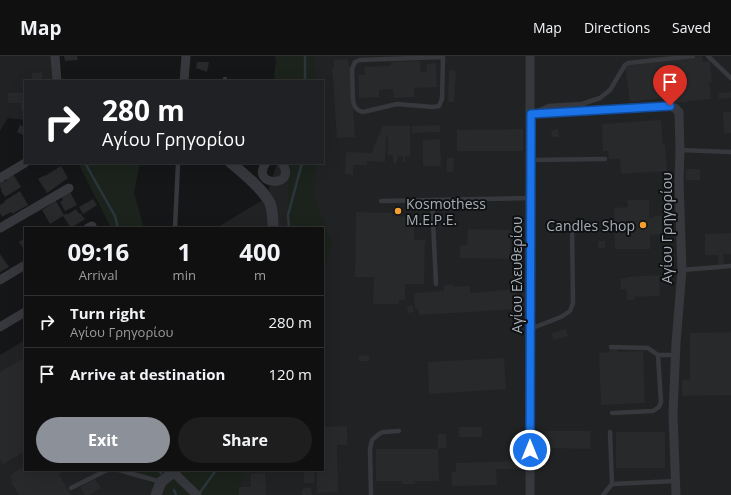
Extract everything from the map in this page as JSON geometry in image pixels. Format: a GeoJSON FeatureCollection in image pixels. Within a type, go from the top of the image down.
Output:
{"type":"FeatureCollection","features":[{"type":"Feature","properties":{"kind":"street"},"geometry":{"type":"LineString","coordinates":[[55,56],[57,80]]}},
{"type":"Feature","properties":{"kind":"street"},"geometry":{"type":"LineString","coordinates":[[184,80],[186,56]]}},
{"type":"Feature","properties":{"kind":"street","name":"Αγίου Ελευθερίου"},"geometry":{"type":"LineString","coordinates":[[530,56],[530,495]]}},
{"type":"Feature","properties":{"kind":"street","name":"Αγίου Γρηγορίου"},"geometry":{"type":"LineString","coordinates":[[531,114],[673,107],[679,114],[679,182],[682,270],[675,355],[673,414],[676,495]]}},
{"type":"Feature","properties":{"kind":"street"},"geometry":{"type":"LineString","coordinates":[[0,178],[24,164]]}},
{"type":"Feature","properties":{"kind":"street"},"geometry":{"type":"LineString","coordinates":[[232,164],[258,188],[270,203],[273,227]]}},
{"type":"Feature","properties":{"kind":"street"},"geometry":{"type":"LineString","coordinates":[[266,164],[263,172],[266,178],[272,182],[283,178],[286,171],[282,164]]}},
{"type":"Feature","properties":{"kind":"street"},"geometry":{"type":"LineString","coordinates":[[258,188],[266,178]]}},
{"type":"Feature","properties":{"kind":"street"},"geometry":{"type":"LineString","coordinates":[[0,228],[69,188]]}},
{"type":"Feature","properties":{"kind":"street"},"geometry":{"type":"LineString","coordinates":[[0,280],[24,266]]}},
{"type":"Feature","properties":{"kind":"street"},"geometry":{"type":"LineString","coordinates":[[0,327],[24,313]]}},
{"type":"Feature","properties":{"kind":"street"},"geometry":{"type":"LineString","coordinates":[[156,495],[161,482],[175,471],[197,495]]}},
{"type":"Feature","properties":{"kind":"lane"},"geometry":{"type":"LineString","coordinates":[[443,56],[442,99],[438,106],[433,107],[397,104],[363,112],[358,110],[355,106],[353,101],[352,69],[355,62],[360,60],[443,56]]}},
{"type":"Feature","properties":{"kind":"lane"},"geometry":{"type":"LineString","coordinates":[[531,114],[548,106],[582,104],[600,98],[610,90],[625,65],[628,63],[693,56]]}},
{"type":"Feature","properties":{"kind":"lane"},"geometry":{"type":"LineString","coordinates":[[708,56],[731,78]]}},
{"type":"Feature","properties":{"kind":"lane"},"geometry":{"type":"LineString","coordinates":[[680,150],[731,152]]}},
{"type":"Feature","properties":{"kind":"lane"},"geometry":{"type":"LineString","coordinates":[[531,160],[605,159]]}},
{"type":"Feature","properties":{"kind":"lane"},"geometry":{"type":"LineString","coordinates":[[175,227],[178,164]]}},
{"type":"Feature","properties":{"kind":"lane"},"geometry":{"type":"LineString","coordinates":[[381,200],[531,198]]}},
{"type":"Feature","properties":{"kind":"lane"},"geometry":{"type":"LineString","coordinates":[[432,200],[436,284]]}},
{"type":"Feature","properties":{"kind":"lane"},"geometry":{"type":"LineString","coordinates":[[530,329],[561,317],[570,311],[573,303],[572,224]]}},
{"type":"Feature","properties":{"kind":"lane"},"geometry":{"type":"LineString","coordinates":[[682,270],[731,266]]}},
{"type":"Feature","properties":{"kind":"lane"},"geometry":{"type":"LineString","coordinates":[[611,347],[648,348],[658,355],[675,355]]}},
{"type":"Feature","properties":{"kind":"lane"},"geometry":{"type":"LineString","coordinates":[[612,414],[653,411],[659,407],[661,402],[658,355]]}},
{"type":"Feature","properties":{"kind":"lane"},"geometry":{"type":"LineString","coordinates":[[370,495],[370,449],[372,440],[383,432],[399,431]]}},
{"type":"Feature","properties":{"kind":"lane"},"geometry":{"type":"LineString","coordinates":[[603,495],[612,484],[610,432]]}},
{"type":"Feature","properties":{"kind":"lane"},"geometry":{"type":"LineString","coordinates":[[71,488],[105,471]]}},
{"type":"Feature","properties":{"kind":"lane"},"geometry":{"type":"LineString","coordinates":[[123,471],[161,482]]}},
{"type":"Feature","properties":{"kind":"lane"},"geometry":{"type":"LineString","coordinates":[[612,484],[676,481]]}},
{"type":"Feature","properties":{"kind":"shaded area"},"geometry":{"type":"Polygon","coordinates":[[[0,56],[56,56],[57,80],[24,80],[24,120],[8,118],[0,131],[0,56]]]}},
{"type":"Feature","properties":{"kind":"shaded area"},"geometry":{"type":"Polygon","coordinates":[[[275,56],[731,56],[731,495],[0,495],[0,355],[24,341],[24,471],[324,471],[324,227],[218,227],[266,198],[277,164],[324,164],[324,80],[280,80],[275,56]]]}},
{"type":"Feature","properties":{"kind":"shaded area"},"geometry":{"type":"Polygon","coordinates":[[[277,56],[315,56],[313,61],[317,80],[275,80],[274,74],[277,56]]]}},
{"type":"Feature","properties":{"kind":"shaded area"},"geometry":{"type":"Polygon","coordinates":[[[79,164],[140,164],[134,193],[144,227],[110,227],[79,164]]]}},
{"type":"Feature","properties":{"kind":"shaded area"},"geometry":{"type":"Polygon","coordinates":[[[288,164],[316,164],[314,197],[332,244],[324,270],[324,227],[288,227],[288,164]]]}},
{"type":"Feature","properties":{"kind":"shaded area"},"geometry":{"type":"Polygon","coordinates":[[[136,471],[245,471],[239,495],[162,495],[136,471]]]}},
{"type":"Feature","properties":{"kind":"building"},"geometry":{"type":"Polygon","coordinates":[[[64,56],[77,56],[78,60],[65,61],[64,56]]]}},
{"type":"Feature","properties":{"kind":"building"},"geometry":{"type":"Polygon","coordinates":[[[702,56],[703,62],[710,61],[712,82],[709,82],[711,99],[674,103],[673,97],[630,102],[625,65],[702,56]]]}},
{"type":"Feature","properties":{"kind":"building"},"geometry":{"type":"Polygon","coordinates":[[[348,59],[350,66],[355,137],[337,138],[332,67],[334,67],[334,60],[348,59]]]}},
{"type":"Feature","properties":{"kind":"building"},"geometry":{"type":"Polygon","coordinates":[[[420,61],[421,72],[427,71],[427,64],[436,63],[437,87],[414,88],[414,97],[394,98],[393,89],[379,90],[379,97],[359,98],[358,75],[365,75],[364,67],[391,66],[391,62],[420,61]]]}},
{"type":"Feature","properties":{"kind":"building"},"geometry":{"type":"Polygon","coordinates":[[[197,62],[209,62],[207,72],[196,68],[197,62]]]}},
{"type":"Feature","properties":{"kind":"building"},"geometry":{"type":"Polygon","coordinates":[[[449,70],[456,71],[454,102],[448,102],[449,70]]]}},
{"type":"Feature","properties":{"kind":"building"},"geometry":{"type":"Polygon","coordinates":[[[42,72],[42,80],[32,80],[32,73],[42,72]]]}},
{"type":"Feature","properties":{"kind":"building"},"geometry":{"type":"Polygon","coordinates":[[[731,92],[731,98],[719,99],[719,93],[731,92]]]}},
{"type":"Feature","properties":{"kind":"building"},"geometry":{"type":"Polygon","coordinates":[[[8,93],[24,93],[24,110],[21,110],[21,103],[8,103],[8,93]]]}},
{"type":"Feature","properties":{"kind":"building"},"geometry":{"type":"Polygon","coordinates":[[[723,112],[731,112],[731,133],[724,133],[723,112]]]}},
{"type":"Feature","properties":{"kind":"building"},"geometry":{"type":"Polygon","coordinates":[[[661,120],[667,171],[621,174],[620,159],[609,159],[608,151],[603,151],[602,124],[661,120]]]}},
{"type":"Feature","properties":{"kind":"building"},"geometry":{"type":"Polygon","coordinates":[[[20,125],[24,127],[24,136],[17,132],[20,125]]]}},
{"type":"Feature","properties":{"kind":"building"},"geometry":{"type":"Polygon","coordinates":[[[440,125],[440,132],[412,133],[412,126],[440,125]]]}},
{"type":"Feature","properties":{"kind":"building"},"geometry":{"type":"Polygon","coordinates":[[[383,126],[410,126],[410,156],[405,156],[405,162],[403,162],[403,156],[398,156],[397,163],[393,163],[393,155],[388,155],[388,137],[386,137],[385,162],[367,161],[367,165],[353,165],[353,175],[345,174],[346,152],[372,153],[383,126]]]}},
{"type":"Feature","properties":{"kind":"building"},"geometry":{"type":"Polygon","coordinates":[[[523,129],[523,151],[457,151],[457,130],[523,129]]]}},
{"type":"Feature","properties":{"kind":"building"},"geometry":{"type":"Polygon","coordinates":[[[554,129],[558,129],[559,137],[552,137],[551,131],[554,131],[554,129]]]}},
{"type":"Feature","properties":{"kind":"building"},"geometry":{"type":"Polygon","coordinates":[[[440,139],[441,166],[423,166],[423,140],[440,139]]]}},
{"type":"Feature","properties":{"kind":"building"},"geometry":{"type":"Polygon","coordinates":[[[447,158],[454,158],[453,172],[447,172],[447,158]]]}},
{"type":"Feature","properties":{"kind":"building"},"geometry":{"type":"Polygon","coordinates":[[[61,166],[68,178],[47,193],[38,179],[61,166]]]}},
{"type":"Feature","properties":{"kind":"building"},"geometry":{"type":"Polygon","coordinates":[[[686,169],[700,169],[700,180],[686,180],[686,169]]]}},
{"type":"Feature","properties":{"kind":"building"},"geometry":{"type":"Polygon","coordinates":[[[13,174],[21,187],[5,197],[1,191],[0,182],[4,180],[5,182],[7,180],[6,179],[13,174]]]}},
{"type":"Feature","properties":{"kind":"building"},"geometry":{"type":"Polygon","coordinates":[[[20,191],[28,205],[12,214],[11,212],[2,217],[0,213],[0,205],[20,191]]]}},
{"type":"Feature","properties":{"kind":"building"},"geometry":{"type":"Polygon","coordinates":[[[70,192],[77,205],[65,211],[60,202],[63,200],[62,197],[70,192]]]}},
{"type":"Feature","properties":{"kind":"building"},"geometry":{"type":"Polygon","coordinates":[[[93,199],[97,205],[83,214],[79,207],[93,199]]]}},
{"type":"Feature","properties":{"kind":"building"},"geometry":{"type":"Polygon","coordinates":[[[627,200],[649,200],[649,218],[654,218],[654,216],[664,216],[665,234],[650,235],[650,249],[615,249],[614,208],[628,207],[627,200]]]}},
{"type":"Feature","properties":{"kind":"building"},"geometry":{"type":"Polygon","coordinates":[[[56,201],[64,215],[67,213],[67,215],[76,209],[85,219],[73,227],[70,227],[63,216],[50,224],[42,210],[56,201]]]}},
{"type":"Feature","properties":{"kind":"building"},"geometry":{"type":"Polygon","coordinates":[[[356,212],[392,213],[392,216],[415,217],[414,240],[425,240],[424,284],[405,284],[405,300],[399,300],[399,304],[373,304],[374,277],[355,277],[356,212]]]}},
{"type":"Feature","properties":{"kind":"building"},"geometry":{"type":"Polygon","coordinates":[[[468,229],[511,230],[510,259],[460,258],[460,245],[467,245],[468,229]]]}},
{"type":"Feature","properties":{"kind":"building"},"geometry":{"type":"Polygon","coordinates":[[[731,233],[731,254],[723,254],[724,266],[719,267],[718,255],[705,255],[705,234],[731,233]]]}},
{"type":"Feature","properties":{"kind":"building"},"geometry":{"type":"Polygon","coordinates":[[[24,239],[24,250],[19,242],[24,239]]]}},
{"type":"Feature","properties":{"kind":"building"},"geometry":{"type":"Polygon","coordinates":[[[598,241],[605,241],[605,248],[598,248],[598,241]]]}},
{"type":"Feature","properties":{"kind":"building"},"geometry":{"type":"Polygon","coordinates":[[[0,254],[9,267],[0,272],[0,254]]]}},
{"type":"Feature","properties":{"kind":"building"},"geometry":{"type":"Polygon","coordinates":[[[659,275],[660,296],[634,297],[634,300],[627,300],[626,289],[621,289],[621,279],[626,277],[659,275]]]}},
{"type":"Feature","properties":{"kind":"building"},"geometry":{"type":"Polygon","coordinates":[[[453,284],[453,287],[470,286],[470,293],[517,289],[518,309],[419,315],[418,309],[415,309],[414,293],[444,291],[444,285],[453,284]]]}},
{"type":"Feature","properties":{"kind":"building"},"geometry":{"type":"Polygon","coordinates":[[[522,291],[527,291],[526,311],[521,310],[522,291]]]}},
{"type":"Feature","properties":{"kind":"building"},"geometry":{"type":"Polygon","coordinates":[[[407,306],[413,306],[414,312],[408,313],[407,306]]]}},
{"type":"Feature","properties":{"kind":"building"},"geometry":{"type":"Polygon","coordinates":[[[566,329],[568,336],[553,340],[552,333],[566,329]]]}},
{"type":"Feature","properties":{"kind":"building"},"geometry":{"type":"Polygon","coordinates":[[[731,332],[731,395],[682,396],[682,380],[690,380],[690,333],[731,332]]]}},
{"type":"Feature","properties":{"kind":"building"},"geometry":{"type":"Polygon","coordinates":[[[617,348],[617,352],[643,351],[645,403],[601,405],[599,353],[610,352],[610,349],[617,348]]]}},
{"type":"Feature","properties":{"kind":"building"},"geometry":{"type":"Polygon","coordinates":[[[369,355],[369,361],[359,361],[359,356],[369,355]]]}},
{"type":"Feature","properties":{"kind":"building"},"geometry":{"type":"Polygon","coordinates":[[[24,358],[24,452],[3,464],[0,459],[0,372],[24,358]]]}},
{"type":"Feature","properties":{"kind":"building"},"geometry":{"type":"Polygon","coordinates":[[[504,358],[506,389],[429,394],[428,362],[504,358]]]}},
{"type":"Feature","properties":{"kind":"building"},"geometry":{"type":"Polygon","coordinates":[[[347,426],[347,445],[337,445],[338,492],[317,493],[317,471],[324,471],[324,427],[347,426]]]}},
{"type":"Feature","properties":{"kind":"building"},"geometry":{"type":"Polygon","coordinates":[[[459,427],[482,427],[482,437],[459,437],[459,427]]]}},
{"type":"Feature","properties":{"kind":"building"},"geometry":{"type":"Polygon","coordinates":[[[545,431],[591,431],[590,449],[544,448],[545,431]]]}},
{"type":"Feature","properties":{"kind":"building"},"geometry":{"type":"Polygon","coordinates":[[[616,432],[665,432],[665,468],[616,468],[616,432]]]}},
{"type":"Feature","properties":{"kind":"building"},"geometry":{"type":"Polygon","coordinates":[[[438,434],[446,434],[447,448],[438,449],[438,434]]]}},
{"type":"Feature","properties":{"kind":"building"},"geometry":{"type":"Polygon","coordinates":[[[518,444],[529,444],[529,453],[518,453],[518,444]]]}},
{"type":"Feature","properties":{"kind":"building"},"geometry":{"type":"Polygon","coordinates":[[[376,449],[438,449],[439,481],[415,481],[415,484],[402,484],[402,481],[376,481],[376,449]]]}},
{"type":"Feature","properties":{"kind":"building"},"geometry":{"type":"Polygon","coordinates":[[[521,461],[521,469],[496,469],[497,485],[452,486],[451,472],[456,472],[456,463],[521,461]]]}},
{"type":"Feature","properties":{"kind":"building"},"geometry":{"type":"Polygon","coordinates":[[[24,467],[24,471],[64,471],[59,474],[71,495],[19,495],[11,482],[13,481],[10,475],[24,467]]]}},
{"type":"Feature","properties":{"kind":"building"},"geometry":{"type":"Polygon","coordinates":[[[304,471],[314,471],[314,483],[304,483],[304,471]]]}},
{"type":"Feature","properties":{"kind":"building"},"geometry":{"type":"Polygon","coordinates":[[[265,473],[266,495],[239,495],[239,487],[251,487],[251,474],[265,473]]]}},
{"type":"Feature","properties":{"kind":"building"},"geometry":{"type":"Polygon","coordinates":[[[95,479],[101,488],[89,495],[85,495],[80,487],[95,479]]]}},
{"type":"Feature","properties":{"kind":"building"},"geometry":{"type":"Polygon","coordinates":[[[311,487],[312,495],[302,495],[302,489],[311,487]]]}},
{"type":"Feature","properties":{"kind":"waterway"},"geometry":{"type":"LineString","coordinates":[[305,56],[305,80]]}},
{"type":"Feature","properties":{"kind":"waterway"},"geometry":{"type":"LineString","coordinates":[[86,164],[115,216],[118,227]]}},
{"type":"Feature","properties":{"kind":"waterway"},"geometry":{"type":"LineString","coordinates":[[289,227],[288,215],[302,164]]}},
{"type":"Feature","properties":{"kind":"waterway"},"geometry":{"type":"LineString","coordinates":[[199,494],[215,471]]}},
{"type":"Feature","properties":{"kind":"waterway"},"geometry":{"type":"LineString","coordinates":[[174,490],[176,495]]}},
{"type":"Feature","properties":{"kind":"place","name":"Kosmothess M.E.P.E."},"geometry":{"type":"Point","coordinates":[398,211]}},
{"type":"Feature","properties":{"kind":"place","name":"Candles Shop"},"geometry":{"type":"Point","coordinates":[643,225]}},
{"type":"Feature","properties":{"kind":"route"},"geometry":{"type":"LineString","coordinates":[[530,450],[529,344],[531,114],[670,106]]}}]}
